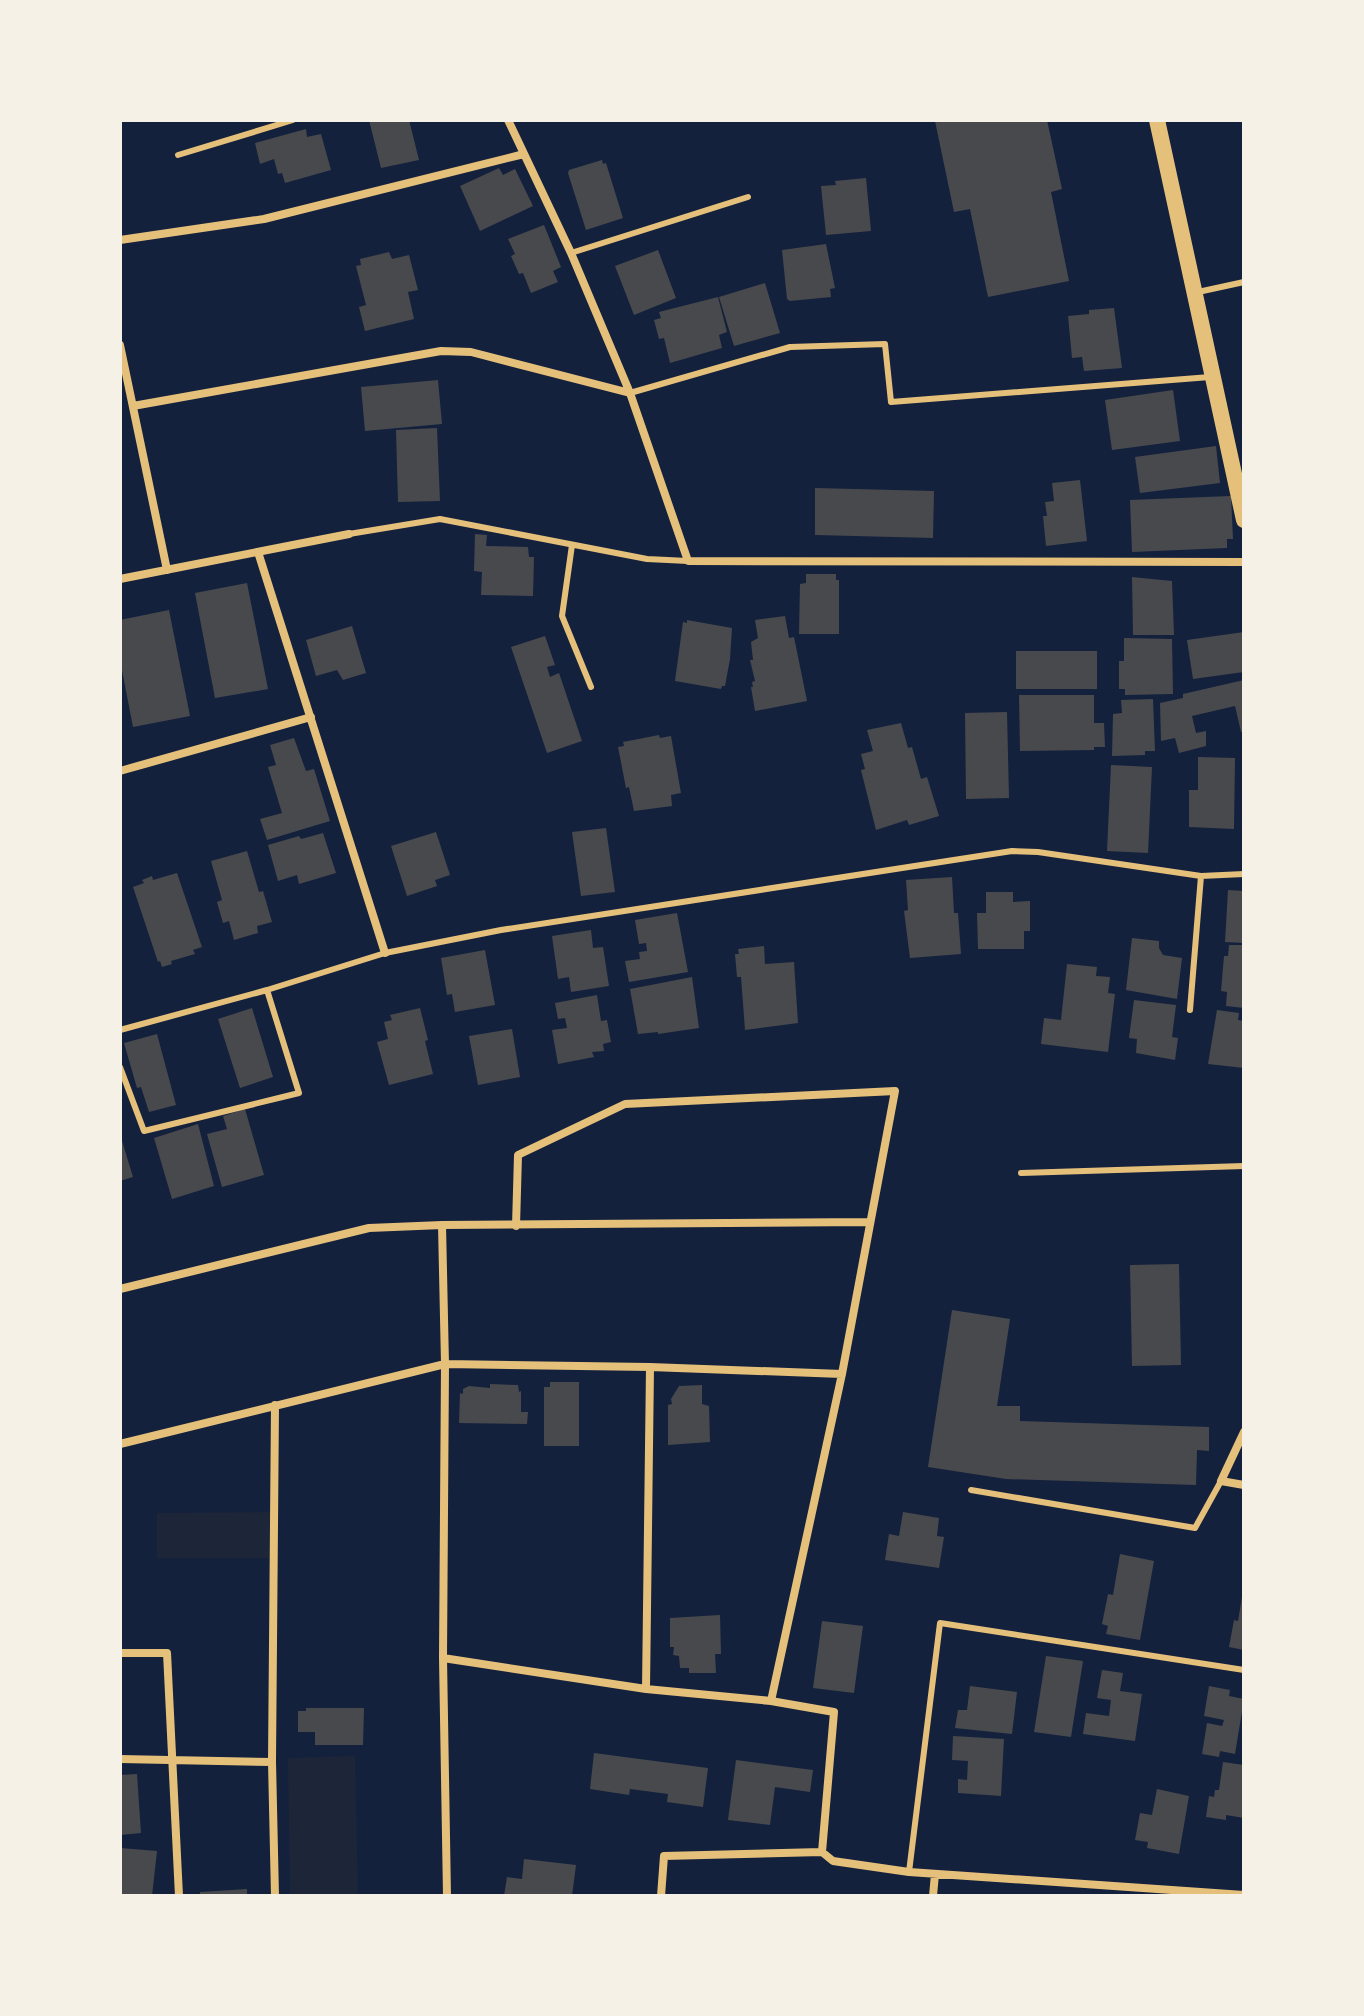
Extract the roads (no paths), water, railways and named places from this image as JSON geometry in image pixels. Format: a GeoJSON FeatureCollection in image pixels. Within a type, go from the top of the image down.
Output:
{"type":"FeatureCollection","features":[{"type":"Feature","properties":{"kind":"main road"},"geometry":{"type":"LineString","coordinates":[[1157,120],[1244,520]]}},
{"type":"Feature","properties":{"kind":"street"},"geometry":{"type":"LineString","coordinates":[[508,120],[571,253],[630,393],[688,561],[1244,562]]}},
{"type":"Feature","properties":{"kind":"street"},"geometry":{"type":"LineString","coordinates":[[120,240],[264,219],[524,154]]}},
{"type":"Feature","properties":{"kind":"street"},"geometry":{"type":"LineString","coordinates":[[120,345],[167,570]]}},
{"type":"Feature","properties":{"kind":"street"},"geometry":{"type":"LineString","coordinates":[[133,406],[441,351],[471,352],[630,393]]}},
{"type":"Feature","properties":{"kind":"street"},"geometry":{"type":"LineString","coordinates":[[120,579],[349,534]]}},
{"type":"Feature","properties":{"kind":"street"},"geometry":{"type":"LineString","coordinates":[[258,552],[385,953]]}},
{"type":"Feature","properties":{"kind":"street"},"geometry":{"type":"LineString","coordinates":[[120,771],[311,717]]}},
{"type":"Feature","properties":{"kind":"street"},"geometry":{"type":"LineString","coordinates":[[516,1226],[518,1155],[625,1104],[895,1091],[842,1374],[771,1701]]}},
{"type":"Feature","properties":{"kind":"street"},"geometry":{"type":"LineString","coordinates":[[120,1289],[369,1228],[870,1222]]}},
{"type":"Feature","properties":{"kind":"street"},"geometry":{"type":"LineString","coordinates":[[442,1225],[447,1896]]}},
{"type":"Feature","properties":{"kind":"street"},"geometry":{"type":"LineString","coordinates":[[120,1444],[445,1364],[842,1374]]}},
{"type":"Feature","properties":{"kind":"street"},"geometry":{"type":"LineString","coordinates":[[646,1689],[650,1367]]}},
{"type":"Feature","properties":{"kind":"street"},"geometry":{"type":"LineString","coordinates":[[275,1405],[272,1762],[275,1896]]}},
{"type":"Feature","properties":{"kind":"street"},"geometry":{"type":"LineString","coordinates":[[1244,1432],[1221,1481],[1244,1485]]}},
{"type":"Feature","properties":{"kind":"street"},"geometry":{"type":"LineString","coordinates":[[120,1653],[167,1653],[179,1896]]}},
{"type":"Feature","properties":{"kind":"street"},"geometry":{"type":"LineString","coordinates":[[443,1658],[646,1689],[771,1701],[834,1712],[822,1852]]}},
{"type":"Feature","properties":{"kind":"street"},"geometry":{"type":"LineString","coordinates":[[120,1759],[272,1762]]}},
{"type":"Feature","properties":{"kind":"street"},"geometry":{"type":"LineString","coordinates":[[661,1896],[664,1856],[822,1852],[833,1861],[909,1872],[1244,1895]]}},
{"type":"Feature","properties":{"kind":"street"},"geometry":{"type":"LineString","coordinates":[[933,1896],[935,1874]]}},
{"type":"Feature","properties":{"kind":"street"},"geometry":{"type":"LineString","coordinates":[[1089,1885],[1089,1896]]}},
{"type":"Feature","properties":{"kind":"lane"},"geometry":{"type":"LineString","coordinates":[[178,155],[293,120]]}},
{"type":"Feature","properties":{"kind":"lane"},"geometry":{"type":"LineString","coordinates":[[571,253],[748,197]]}},
{"type":"Feature","properties":{"kind":"lane"},"geometry":{"type":"LineString","coordinates":[[1194,293],[1244,282]]}},
{"type":"Feature","properties":{"kind":"lane"},"geometry":{"type":"LineString","coordinates":[[630,393],[790,347],[885,344],[891,402],[1212,377]]}},
{"type":"Feature","properties":{"kind":"lane"},"geometry":{"type":"LineString","coordinates":[[349,534],[440,519],[647,559],[688,561]]}},
{"type":"Feature","properties":{"kind":"lane"},"geometry":{"type":"LineString","coordinates":[[572,545],[562,616],[591,687]]}},
{"type":"Feature","properties":{"kind":"lane"},"geometry":{"type":"LineString","coordinates":[[120,1030],[267,990],[385,953],[501,930],[1012,851],[1038,852],[1201,876],[1244,874]]}},
{"type":"Feature","properties":{"kind":"lane"},"geometry":{"type":"LineString","coordinates":[[1190,1010],[1201,876]]}},
{"type":"Feature","properties":{"kind":"lane"},"geometry":{"type":"LineString","coordinates":[[120,1067],[144,1131],[299,1093],[267,990]]}},
{"type":"Feature","properties":{"kind":"lane"},"geometry":{"type":"LineString","coordinates":[[1021,1173],[1244,1166]]}},
{"type":"Feature","properties":{"kind":"lane"},"geometry":{"type":"LineString","coordinates":[[971,1490],[1195,1528],[1221,1481]]}},
{"type":"Feature","properties":{"kind":"lane"},"geometry":{"type":"LineString","coordinates":[[909,1872],[940,1623],[1244,1670]]}}]}
